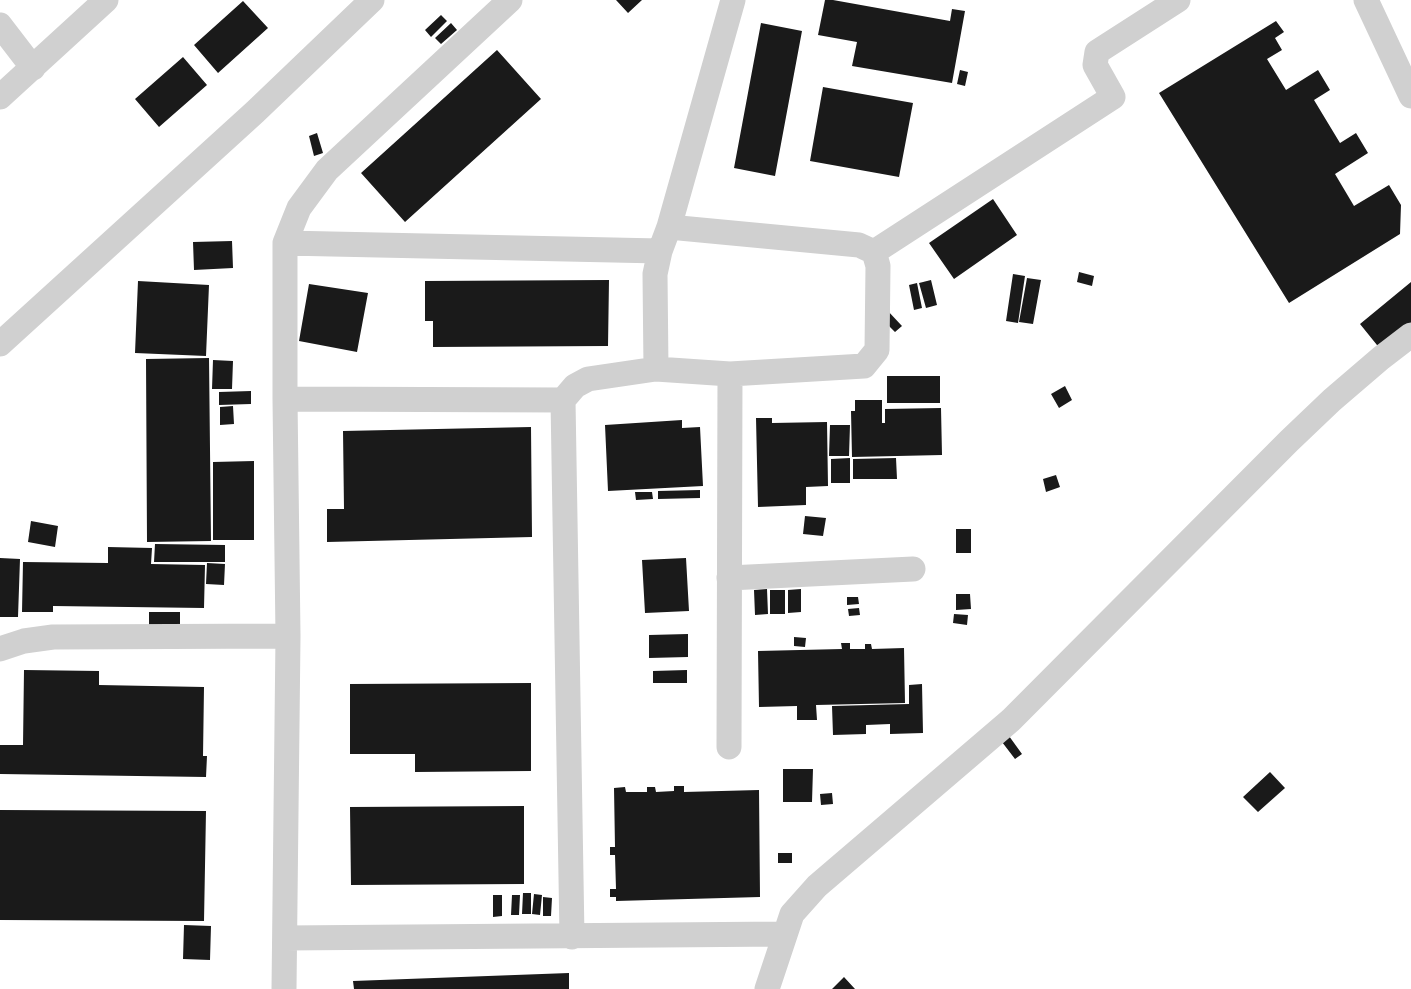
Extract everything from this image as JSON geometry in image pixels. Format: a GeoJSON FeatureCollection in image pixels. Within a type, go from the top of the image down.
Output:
{"type":"FeatureCollection","features":[{"type":"Feature","properties":{"kind":"street"},"geometry":{"type":"LineString","coordinates":[[0,97],[106,0]]}},
{"type":"Feature","properties":{"kind":"street"},"geometry":{"type":"LineString","coordinates":[[0,344],[234,131],[372,0]]}},
{"type":"Feature","properties":{"kind":"street"},"geometry":{"type":"LineString","coordinates":[[284,989],[288,636],[285,243],[299,208],[327,170],[510,0]]}},
{"type":"Feature","properties":{"kind":"street"},"geometry":{"type":"LineString","coordinates":[[656,370],[655,274],[733,0]]}},
{"type":"Feature","properties":{"kind":"street"},"geometry":{"type":"LineString","coordinates":[[874,252],[1113,97],[1095,64],[1097,52],[1178,0]]}},
{"type":"Feature","properties":{"kind":"street"},"geometry":{"type":"LineString","coordinates":[[1366,0],[1411,96]]}},
{"type":"Feature","properties":{"kind":"street"},"geometry":{"type":"LineString","coordinates":[[0,25],[33,68]]}},
{"type":"Feature","properties":{"kind":"street"},"geometry":{"type":"LineString","coordinates":[[572,936],[563,400],[575,386],[588,379],[656,370],[730,374],[864,366],[877,350],[878,266],[874,252],[859,245],[669,227]]}},
{"type":"Feature","properties":{"kind":"street"},"geometry":{"type":"LineString","coordinates":[[285,243],[660,251]]}},
{"type":"Feature","properties":{"kind":"street"},"geometry":{"type":"LineString","coordinates":[[768,989],[792,914],[817,886],[1011,720],[1289,440],[1346,388],[1411,335]]}},
{"type":"Feature","properties":{"kind":"street"},"geometry":{"type":"LineString","coordinates":[[729,747],[730,374]]}},
{"type":"Feature","properties":{"kind":"street"},"geometry":{"type":"LineString","coordinates":[[285,399],[563,400]]}},
{"type":"Feature","properties":{"kind":"street"},"geometry":{"type":"LineString","coordinates":[[730,578],[913,568]]}},
{"type":"Feature","properties":{"kind":"street"},"geometry":{"type":"LineString","coordinates":[[0,649],[24,641],[53,637],[288,636]]}},
{"type":"Feature","properties":{"kind":"street"},"geometry":{"type":"LineString","coordinates":[[285,938],[785,934]]}},
{"type":"Feature","properties":{"kind":"building"},"geometry":{"type":"Polygon","coordinates":[[[616,0],[642,0],[628,13],[616,0]]]}},
{"type":"Feature","properties":{"kind":"building"},"geometry":{"type":"Polygon","coordinates":[[[825,0],[950,21],[952,9],[965,11],[952,83],[852,66],[857,42],[818,35],[825,0]]]}},
{"type":"Feature","properties":{"kind":"building"},"geometry":{"type":"Polygon","coordinates":[[[243,1],[268,28],[218,73],[194,45],[243,1]]]}},
{"type":"Feature","properties":{"kind":"building"},"geometry":{"type":"Polygon","coordinates":[[[441,15],[447,21],[431,37],[425,30],[441,15]]]}},
{"type":"Feature","properties":{"kind":"building"},"geometry":{"type":"Polygon","coordinates":[[[1276,21],[1284,32],[1275,38],[1282,50],[1267,59],[1286,90],[1318,70],[1330,90],[1314,100],[1340,143],[1356,133],[1368,153],[1335,174],[1354,206],[1389,185],[1401,205],[1400,234],[1289,303],[1159,93],[1276,21]]]}},
{"type":"Feature","properties":{"kind":"building"},"geometry":{"type":"Polygon","coordinates":[[[451,23],[457,30],[441,44],[435,38],[451,23]]]}},
{"type":"Feature","properties":{"kind":"building"},"geometry":{"type":"Polygon","coordinates":[[[761,23],[802,31],[775,176],[734,168],[761,23]]]}},
{"type":"Feature","properties":{"kind":"building"},"geometry":{"type":"Polygon","coordinates":[[[497,50],[541,99],[405,222],[361,173],[497,50]]]}},
{"type":"Feature","properties":{"kind":"building"},"geometry":{"type":"Polygon","coordinates":[[[183,57],[207,85],[159,127],[135,99],[183,57]]]}},
{"type":"Feature","properties":{"kind":"building"},"geometry":{"type":"Polygon","coordinates":[[[960,70],[968,72],[965,86],[957,84],[960,70]]]}},
{"type":"Feature","properties":{"kind":"building"},"geometry":{"type":"Polygon","coordinates":[[[823,87],[913,103],[899,177],[810,161],[823,87]]]}},
{"type":"Feature","properties":{"kind":"building"},"geometry":{"type":"Polygon","coordinates":[[[317,133],[323,153],[314,156],[309,136],[317,133]]]}},
{"type":"Feature","properties":{"kind":"building"},"geometry":{"type":"Polygon","coordinates":[[[993,199],[1017,235],[954,279],[929,243],[993,199]]]}},
{"type":"Feature","properties":{"kind":"building"},"geometry":{"type":"Polygon","coordinates":[[[232,241],[233,268],[194,270],[193,242],[232,241]]]}},
{"type":"Feature","properties":{"kind":"building"},"geometry":{"type":"Polygon","coordinates":[[[1079,272],[1094,276],[1092,286],[1077,282],[1079,272]]]}},
{"type":"Feature","properties":{"kind":"building"},"geometry":{"type":"Polygon","coordinates":[[[1013,274],[1025,276],[1018,323],[1006,321],[1013,274]]]}},
{"type":"Feature","properties":{"kind":"building"},"geometry":{"type":"Polygon","coordinates":[[[1027,278],[1041,280],[1033,324],[1019,322],[1027,278]]]}},
{"type":"Feature","properties":{"kind":"building"},"geometry":{"type":"Polygon","coordinates":[[[609,280],[608,346],[433,347],[433,321],[425,321],[425,281],[609,280]]]}},
{"type":"Feature","properties":{"kind":"building"},"geometry":{"type":"Polygon","coordinates":[[[931,280],[937,305],[926,308],[919,283],[931,280]]]}},
{"type":"Feature","properties":{"kind":"building"},"geometry":{"type":"Polygon","coordinates":[[[138,281],[209,285],[206,356],[135,353],[138,281]]]}},
{"type":"Feature","properties":{"kind":"building"},"geometry":{"type":"Polygon","coordinates":[[[1411,282],[1411,325],[1381,350],[1360,324],[1411,282]]]}},
{"type":"Feature","properties":{"kind":"building"},"geometry":{"type":"Polygon","coordinates":[[[917,283],[922,308],[914,310],[909,285],[917,283]]]}},
{"type":"Feature","properties":{"kind":"building"},"geometry":{"type":"Polygon","coordinates":[[[309,284],[368,293],[357,352],[299,341],[309,284]]]}},
{"type":"Feature","properties":{"kind":"building"},"geometry":{"type":"Polygon","coordinates":[[[887,310],[902,326],[895,332],[880,317],[887,310]]]}},
{"type":"Feature","properties":{"kind":"building"},"geometry":{"type":"Polygon","coordinates":[[[209,358],[211,541],[147,542],[146,359],[209,358]]]}},
{"type":"Feature","properties":{"kind":"building"},"geometry":{"type":"Polygon","coordinates":[[[213,360],[233,361],[232,389],[212,389],[213,360]]]}},
{"type":"Feature","properties":{"kind":"building"},"geometry":{"type":"Polygon","coordinates":[[[887,376],[940,376],[940,403],[887,403],[887,376]]]}},
{"type":"Feature","properties":{"kind":"building"},"geometry":{"type":"Polygon","coordinates":[[[1065,386],[1072,400],[1059,408],[1051,394],[1065,386]]]}},
{"type":"Feature","properties":{"kind":"building"},"geometry":{"type":"Polygon","coordinates":[[[251,391],[251,404],[219,405],[219,392],[251,391]]]}},
{"type":"Feature","properties":{"kind":"building"},"geometry":{"type":"Polygon","coordinates":[[[855,400],[882,400],[882,423],[885,423],[885,409],[941,408],[942,455],[852,457],[851,411],[855,411],[855,400]]]}},
{"type":"Feature","properties":{"kind":"building"},"geometry":{"type":"Polygon","coordinates":[[[233,406],[234,424],[220,425],[220,407],[233,406]]]}},
{"type":"Feature","properties":{"kind":"building"},"geometry":{"type":"Polygon","coordinates":[[[756,418],[772,418],[772,423],[827,422],[828,486],[806,487],[806,505],[758,507],[756,418]]]}},
{"type":"Feature","properties":{"kind":"building"},"geometry":{"type":"Polygon","coordinates":[[[682,420],[682,428],[700,427],[703,486],[608,491],[605,425],[682,420]]]}},
{"type":"Feature","properties":{"kind":"building"},"geometry":{"type":"Polygon","coordinates":[[[830,425],[850,425],[849,456],[829,456],[830,425]]]}},
{"type":"Feature","properties":{"kind":"building"},"geometry":{"type":"Polygon","coordinates":[[[531,427],[532,537],[327,542],[327,509],[344,509],[343,431],[531,427]]]}},
{"type":"Feature","properties":{"kind":"building"},"geometry":{"type":"Polygon","coordinates":[[[850,458],[850,483],[831,483],[831,459],[850,458]]]}},
{"type":"Feature","properties":{"kind":"building"},"geometry":{"type":"Polygon","coordinates":[[[896,458],[897,479],[853,479],[853,459],[896,458]]]}},
{"type":"Feature","properties":{"kind":"building"},"geometry":{"type":"Polygon","coordinates":[[[254,461],[254,540],[213,540],[213,462],[254,461]]]}},
{"type":"Feature","properties":{"kind":"building"},"geometry":{"type":"Polygon","coordinates":[[[1056,475],[1060,487],[1046,492],[1043,479],[1056,475]]]}},
{"type":"Feature","properties":{"kind":"building"},"geometry":{"type":"Polygon","coordinates":[[[700,490],[700,498],[658,499],[658,491],[700,490]]]}},
{"type":"Feature","properties":{"kind":"building"},"geometry":{"type":"Polygon","coordinates":[[[635,492],[652,492],[653,499],[636,500],[635,492]]]}},
{"type":"Feature","properties":{"kind":"building"},"geometry":{"type":"Polygon","coordinates":[[[805,516],[826,518],[823,536],[803,534],[805,516]]]}},
{"type":"Feature","properties":{"kind":"building"},"geometry":{"type":"Polygon","coordinates":[[[31,521],[58,526],[55,547],[28,542],[31,521]]]}},
{"type":"Feature","properties":{"kind":"building"},"geometry":{"type":"Polygon","coordinates":[[[956,529],[971,529],[971,553],[956,553],[956,529]]]}},
{"type":"Feature","properties":{"kind":"building"},"geometry":{"type":"Polygon","coordinates":[[[155,544],[225,545],[225,562],[154,562],[155,544]]]}},
{"type":"Feature","properties":{"kind":"building"},"geometry":{"type":"Polygon","coordinates":[[[108,547],[152,548],[151,564],[205,565],[204,608],[53,606],[53,612],[22,612],[23,562],[108,563],[108,547]]]}},
{"type":"Feature","properties":{"kind":"building"},"geometry":{"type":"Polygon","coordinates":[[[0,558],[20,559],[18,617],[0,617],[0,558]]]}},
{"type":"Feature","properties":{"kind":"building"},"geometry":{"type":"Polygon","coordinates":[[[686,558],[689,611],[645,613],[642,560],[686,558]]]}},
{"type":"Feature","properties":{"kind":"building"},"geometry":{"type":"Polygon","coordinates":[[[207,563],[225,564],[224,585],[206,584],[207,563]]]}},
{"type":"Feature","properties":{"kind":"building"},"geometry":{"type":"Polygon","coordinates":[[[767,589],[768,614],[755,615],[754,590],[767,589]]]}},
{"type":"Feature","properties":{"kind":"building"},"geometry":{"type":"Polygon","coordinates":[[[801,589],[801,612],[788,613],[788,590],[801,589]]]}},
{"type":"Feature","properties":{"kind":"building"},"geometry":{"type":"Polygon","coordinates":[[[770,590],[785,590],[785,614],[770,614],[770,590]]]}},
{"type":"Feature","properties":{"kind":"building"},"geometry":{"type":"Polygon","coordinates":[[[956,594],[970,594],[971,609],[956,610],[956,594]]]}},
{"type":"Feature","properties":{"kind":"building"},"geometry":{"type":"Polygon","coordinates":[[[847,597],[858,597],[859,604],[847,605],[847,597]]]}},
{"type":"Feature","properties":{"kind":"building"},"geometry":{"type":"Polygon","coordinates":[[[859,608],[860,615],[849,616],[848,609],[859,608]]]}},
{"type":"Feature","properties":{"kind":"building"},"geometry":{"type":"Polygon","coordinates":[[[149,612],[180,612],[180,630],[149,630],[149,612]]]}},
{"type":"Feature","properties":{"kind":"building"},"geometry":{"type":"Polygon","coordinates":[[[954,614],[968,615],[967,625],[953,623],[954,614]]]}},
{"type":"Feature","properties":{"kind":"building"},"geometry":{"type":"Polygon","coordinates":[[[688,634],[688,657],[649,658],[649,635],[688,634]]]}},
{"type":"Feature","properties":{"kind":"building"},"geometry":{"type":"Polygon","coordinates":[[[794,637],[806,638],[805,647],[794,646],[794,637]]]}},
{"type":"Feature","properties":{"kind":"building"},"geometry":{"type":"Polygon","coordinates":[[[841,643],[850,643],[850,649],[865,649],[865,644],[871,644],[872,649],[904,648],[905,703],[816,705],[817,720],[797,720],[797,706],[759,707],[758,651],[842,649],[841,643]]]}},
{"type":"Feature","properties":{"kind":"building"},"geometry":{"type":"Polygon","coordinates":[[[24,670],[99,671],[99,685],[204,687],[203,756],[207,756],[206,777],[0,774],[0,745],[23,745],[24,670]]]}},
{"type":"Feature","properties":{"kind":"building"},"geometry":{"type":"Polygon","coordinates":[[[687,670],[687,683],[653,683],[653,671],[687,670]]]}},
{"type":"Feature","properties":{"kind":"building"},"geometry":{"type":"Polygon","coordinates":[[[531,683],[531,771],[415,772],[415,754],[350,754],[350,684],[531,683]]]}},
{"type":"Feature","properties":{"kind":"building"},"geometry":{"type":"Polygon","coordinates":[[[922,684],[923,733],[890,734],[890,724],[866,725],[866,734],[833,735],[832,706],[909,704],[909,685],[922,684]]]}},
{"type":"Feature","properties":{"kind":"building"},"geometry":{"type":"Polygon","coordinates":[[[1009,736],[1022,754],[1015,759],[1002,742],[1009,736]]]}},
{"type":"Feature","properties":{"kind":"building"},"geometry":{"type":"Polygon","coordinates":[[[783,769],[813,769],[812,802],[783,802],[783,769]]]}},
{"type":"Feature","properties":{"kind":"building"},"geometry":{"type":"Polygon","coordinates":[[[1270,772],[1285,788],[1258,812],[1243,797],[1270,772]]]}},
{"type":"Feature","properties":{"kind":"building"},"geometry":{"type":"Polygon","coordinates":[[[674,786],[684,786],[684,792],[759,790],[760,897],[616,901],[616,897],[610,897],[610,889],[616,889],[615,855],[610,855],[610,847],[615,847],[614,788],[625,787],[626,792],[647,792],[647,787],[655,787],[656,792],[674,791],[674,786]]]}},
{"type":"Feature","properties":{"kind":"building"},"geometry":{"type":"Polygon","coordinates":[[[832,793],[833,804],[821,805],[820,794],[832,793]]]}},
{"type":"Feature","properties":{"kind":"building"},"geometry":{"type":"Polygon","coordinates":[[[524,806],[524,884],[351,885],[350,807],[524,806]]]}},
{"type":"Feature","properties":{"kind":"building"},"geometry":{"type":"Polygon","coordinates":[[[0,810],[206,811],[204,921],[0,920],[0,810]]]}},
{"type":"Feature","properties":{"kind":"building"},"geometry":{"type":"Polygon","coordinates":[[[778,853],[792,853],[792,863],[778,863],[778,853]]]}},
{"type":"Feature","properties":{"kind":"building"},"geometry":{"type":"Polygon","coordinates":[[[523,893],[531,893],[531,914],[522,914],[523,893]]]}},
{"type":"Feature","properties":{"kind":"building"},"geometry":{"type":"Polygon","coordinates":[[[534,894],[542,895],[540,915],[532,914],[534,894]]]}},
{"type":"Feature","properties":{"kind":"building"},"geometry":{"type":"Polygon","coordinates":[[[493,895],[502,895],[502,916],[493,917],[493,895]]]}},
{"type":"Feature","properties":{"kind":"building"},"geometry":{"type":"Polygon","coordinates":[[[512,895],[520,895],[519,915],[511,915],[512,895]]]}},
{"type":"Feature","properties":{"kind":"building"},"geometry":{"type":"Polygon","coordinates":[[[543,897],[552,898],[551,916],[543,916],[543,897]]]}},
{"type":"Feature","properties":{"kind":"building"},"geometry":{"type":"Polygon","coordinates":[[[184,925],[211,926],[210,960],[183,959],[184,925]]]}},
{"type":"Feature","properties":{"kind":"building"},"geometry":{"type":"Polygon","coordinates":[[[569,973],[569,989],[354,989],[353,981],[569,973]]]}},
{"type":"Feature","properties":{"kind":"building"},"geometry":{"type":"Polygon","coordinates":[[[844,977],[855,989],[832,989],[844,977]]]}}]}
